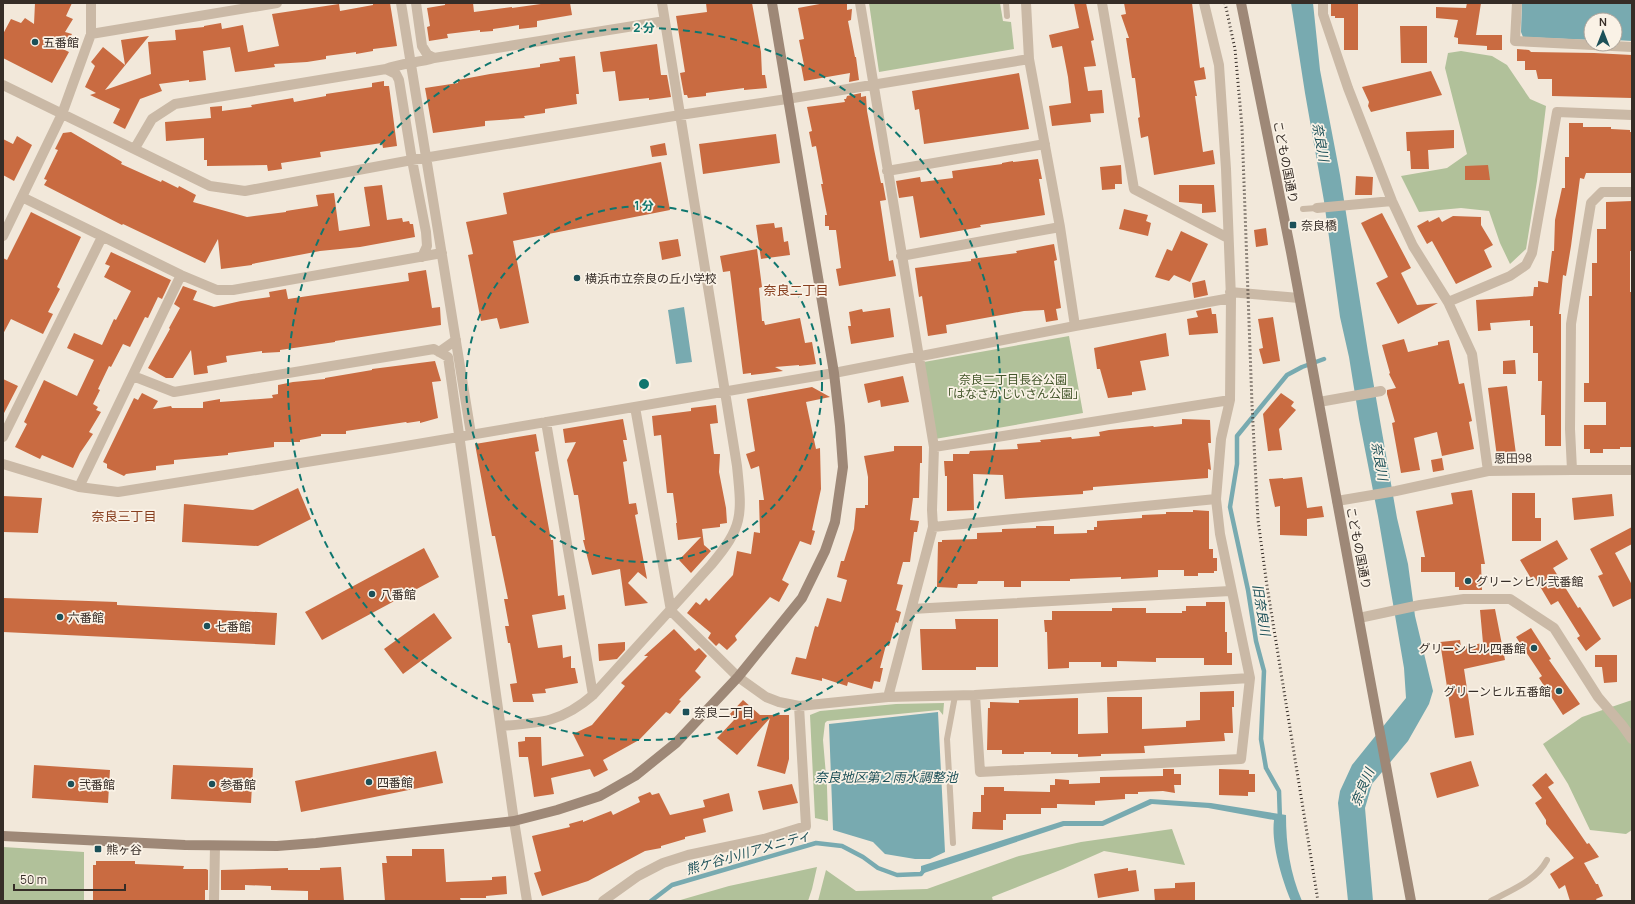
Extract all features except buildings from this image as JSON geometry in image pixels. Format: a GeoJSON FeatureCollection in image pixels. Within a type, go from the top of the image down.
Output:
{"type":"FeatureCollection","features":[{"type":"Feature","properties":{"kind":"street"},"geometry":{"type":"LineString","coordinates":[[3,236],[62,114],[91,34],[91,3]]}},
{"type":"Feature","properties":{"kind":"street"},"geometry":{"type":"LineString","coordinates":[[91,34],[276,3]]}},
{"type":"Feature","properties":{"kind":"street"},"geometry":{"type":"LineString","coordinates":[[401,3],[471,434]]}},
{"type":"Feature","properties":{"kind":"street"},"geometry":{"type":"LineString","coordinates":[[416,3],[422,46],[426,54],[434,58]]}},
{"type":"Feature","properties":{"kind":"street"},"geometry":{"type":"LineString","coordinates":[[501,726],[534,724],[562,717],[580,707],[671,611],[726,547],[739,522],[741,505],[737,466],[662,3]]}},
{"type":"Feature","properties":{"kind":"street"},"geometry":{"type":"LineString","coordinates":[[3,836],[215,846],[277,846],[514,821],[557,810],[600,796],[635,776],[676,743],[738,677],[802,598],[825,551],[835,522],[843,467],[834,373],[772,3]]}},
{"type":"Feature","properties":{"kind":"street"},"geometry":{"type":"LineString","coordinates":[[860,3],[934,447],[932,510],[933,527],[888,698]]}},
{"type":"Feature","properties":{"kind":"street"},"geometry":{"type":"LineString","coordinates":[[1026,3],[1029,59],[1060,227],[1075,326]]}},
{"type":"Feature","properties":{"kind":"street"},"geometry":{"type":"LineString","coordinates":[[1102,3],[1134,190],[1228,238]]}},
{"type":"Feature","properties":{"kind":"street"},"geometry":{"type":"LineString","coordinates":[[975,695],[980,772],[1241,759],[1250,678],[1230,591],[1220,534],[1216,499],[1221,439],[1230,400],[1231,295],[1226,169],[1219,65],[1204,3]]}},
{"type":"Feature","properties":{"kind":"street","name":"こどもの国通り"},"geometry":{"type":"LineString","coordinates":[[1241,3],[1319,402],[1411,901]]}},
{"type":"Feature","properties":{"kind":"street"},"geometry":{"type":"LineString","coordinates":[[1324,3],[1323,14],[1348,88],[1392,201],[1413,246],[1448,302],[1472,354],[1488,471]]}},
{"type":"Feature","properties":{"kind":"street"},"geometry":{"type":"LineString","coordinates":[[1517,3],[1515,41],[1632,47]]}},
{"type":"Feature","properties":{"kind":"street"},"geometry":{"type":"LineString","coordinates":[[135,148],[152,119],[176,104],[386,69],[395,65],[425,61],[434,58],[665,21]]}},
{"type":"Feature","properties":{"kind":"street"},"geometry":{"type":"LineString","coordinates":[[3,85],[135,148],[210,186],[245,191],[412,160],[1029,59]]}},
{"type":"Feature","properties":{"kind":"street"},"geometry":{"type":"LineString","coordinates":[[386,69],[396,74],[400,80],[412,160],[426,232],[426,246],[422,257]]}},
{"type":"Feature","properties":{"kind":"street"},"geometry":{"type":"LineString","coordinates":[[1448,302],[1510,276],[1526,265],[1532,253],[1557,112],[1632,115]]}},
{"type":"Feature","properties":{"kind":"street"},"geometry":{"type":"LineString","coordinates":[[888,171],[1045,144]]}},
{"type":"Feature","properties":{"kind":"street"},"geometry":{"type":"LineString","coordinates":[[1572,470],[1570,429],[1571,324],[1591,203],[1602,192],[1632,192]]}},
{"type":"Feature","properties":{"kind":"street"},"geometry":{"type":"LineString","coordinates":[[22,197],[181,275],[217,290],[233,290],[442,253]]}},
{"type":"Feature","properties":{"kind":"street"},"geometry":{"type":"LineString","coordinates":[[1317,208],[1392,201]]}},
{"type":"Feature","properties":{"kind":"street"},"geometry":{"type":"LineString","coordinates":[[901,256],[1060,227]]}},
{"type":"Feature","properties":{"kind":"street"},"geometry":{"type":"LineString","coordinates":[[3,438],[102,237]]}},
{"type":"Feature","properties":{"kind":"street"},"geometry":{"type":"LineString","coordinates":[[79,486],[181,275]]}},
{"type":"Feature","properties":{"kind":"street"},"geometry":{"type":"LineString","coordinates":[[3,464],[79,486],[118,492],[834,373],[1231,295],[1299,298]]}},
{"type":"Feature","properties":{"kind":"street"},"geometry":{"type":"LineString","coordinates":[[439,352],[456,340]]}},
{"type":"Feature","properties":{"kind":"street"},"geometry":{"type":"LineString","coordinates":[[132,376],[174,392],[434,349],[448,357],[514,821],[527,901]]}},
{"type":"Feature","properties":{"kind":"street"},"geometry":{"type":"LineString","coordinates":[[1319,402],[1379,391]]}},
{"type":"Feature","properties":{"kind":"street"},"geometry":{"type":"LineString","coordinates":[[934,447],[1230,400]]}},
{"type":"Feature","properties":{"kind":"street"},"geometry":{"type":"LineString","coordinates":[[635,407],[671,611],[738,677],[766,697],[779,702],[799,706],[888,698],[975,695],[1250,678]]}},
{"type":"Feature","properties":{"kind":"street"},"geometry":{"type":"LineString","coordinates":[[546,422],[593,695]]}},
{"type":"Feature","properties":{"kind":"street","name":"恩田98"},"geometry":{"type":"LineString","coordinates":[[1337,501],[1396,491],[1488,471],[1632,470]]}},
{"type":"Feature","properties":{"kind":"street"},"geometry":{"type":"LineString","coordinates":[[933,527],[1216,499]]}},
{"type":"Feature","properties":{"kind":"street"},"geometry":{"type":"LineString","coordinates":[[912,609],[1230,591]]}},
{"type":"Feature","properties":{"kind":"street"},"geometry":{"type":"LineString","coordinates":[[1359,618],[1464,598],[1510,599],[1554,628],[1598,698],[1622,725],[1632,739]]}},
{"type":"Feature","properties":{"kind":"street"},"geometry":{"type":"LineString","coordinates":[[603,901],[638,876],[663,863],[688,855],[764,839],[806,826],[799,706]]}},
{"type":"Feature","properties":{"kind":"street"},"geometry":{"type":"LineString","coordinates":[[214,901],[215,846]]}},
{"type":"Feature","properties":{"kind":"lane"},"geometry":{"type":"LineString","coordinates":[[1006,3],[1007,16]]}},
{"type":"Feature","properties":{"kind":"lane"},"geometry":{"type":"LineString","coordinates":[[1304,209],[1317,208]]}},
{"type":"Feature","properties":{"kind":"lane"},"geometry":{"type":"LineString","coordinates":[[953,843],[947,739],[955,696]]}},
{"type":"Feature","properties":{"kind":"lane"},"geometry":{"type":"LineString","coordinates":[[1491,901],[1524,883],[1543,869],[1547,860]]}},
{"type":"Feature","properties":{"kind":"green space"},"geometry":{"type":"Polygon","coordinates":[[[869,3],[1000,3],[1003,21],[1011,22],[1014,49],[879,72],[869,3]]]}},
{"type":"Feature","properties":{"kind":"green space"},"geometry":{"type":"Polygon","coordinates":[[[1461,51],[1492,56],[1507,65],[1530,99],[1546,106],[1537,181],[1526,249],[1510,264],[1500,243],[1489,211],[1461,208],[1419,212],[1401,176],[1447,168],[1467,154],[1445,68],[1448,53],[1461,51]]]}},
{"type":"Feature","properties":{"kind":"green space","name":"奈良二丁目長谷公園 「はなさかじいさん公園」"},"geometry":{"type":"Polygon","coordinates":[[[1069,336],[1083,413],[935,439],[924,362],[1069,336]]]}},
{"type":"Feature","properties":{"kind":"green space"},"geometry":{"type":"Polygon","coordinates":[[[1632,700],[1632,830],[1626,834],[1590,830],[1568,784],[1543,744],[1582,717],[1632,700]]]}},
{"type":"Feature","properties":{"kind":"green space"},"geometry":{"type":"Polygon","coordinates":[[[944,703],[943,715],[939,710],[827,721],[825,723],[823,740],[828,821],[815,818],[810,715],[820,711],[896,704],[944,703]]]}},
{"type":"Feature","properties":{"kind":"green space"},"geometry":{"type":"Polygon","coordinates":[[[1172,829],[1185,865],[1104,851],[992,897],[993,901],[818,901],[826,870],[856,891],[927,889],[1019,856],[1081,842],[1172,829]]]}},
{"type":"Feature","properties":{"kind":"green space"},"geometry":{"type":"Polygon","coordinates":[[[3,847],[84,852],[84,901],[3,901],[3,847]]]}},
{"type":"Feature","properties":{"kind":"green space"},"geometry":{"type":"Polygon","coordinates":[[[817,867],[808,901],[677,901],[729,886],[817,867]]]}},
{"type":"Feature","properties":{"kind":"water","name":"奈良川"},"geometry":{"type":"Polygon","coordinates":[[[1291,3],[1313,3],[1320,70],[1340,175],[1368,352],[1397,518],[1408,564],[1415,616],[1433,691],[1429,704],[1408,741],[1372,784],[1365,808],[1373,901],[1348,901],[1338,803],[1340,791],[1352,765],[1406,698],[1404,668],[1378,516],[1359,419],[1349,357],[1340,317],[1324,201],[1291,3]]]}},
{"type":"Feature","properties":{"kind":"water"},"geometry":{"type":"Polygon","coordinates":[[[1522,3],[1632,3],[1632,41],[1623,40],[1623,12],[1583,12],[1583,40],[1523,37],[1521,32],[1522,3]]]}},
{"type":"Feature","properties":{"kind":"water"},"geometry":{"type":"Polygon","coordinates":[[[684,307],[692,362],[676,364],[668,310],[684,307]]]}},
{"type":"Feature","properties":{"kind":"water","name":"奈良地区第２雨水調整池"},"geometry":{"type":"Polygon","coordinates":[[[938,712],[945,852],[930,859],[915,859],[885,854],[873,842],[833,830],[829,724],[938,712]]]}},
{"type":"Feature","properties":{"kind":"water"},"geometry":{"type":"Polygon","coordinates":[[[1150,799],[1211,803],[1286,815],[1290,859],[1294,880],[1302,901],[1291,901],[1284,882],[1274,840],[1274,820],[1208,808],[1152,804],[1103,826],[1064,826],[921,874],[921,866],[1063,821],[1102,821],[1150,799]]]}},
{"type":"Feature","properties":{"kind":"waterway","name":"旧奈良川"},"geometry":{"type":"LineString","coordinates":[[1280,821],[1279,791],[1266,768],[1261,739],[1264,671],[1256,641],[1248,590],[1230,507],[1237,464],[1237,436],[1287,375],[1302,367],[1324,359]]}},
{"type":"Feature","properties":{"kind":"waterway","name":"熊ケ谷小川アメニティ"},"geometry":{"type":"LineString","coordinates":[[651,901],[672,885],[816,843],[842,846],[863,857],[878,868],[897,875],[921,874],[924,870]]}},
{"type":"Feature","properties":{"kind":"railway"},"geometry":{"type":"LineString","coordinates":[[1225,3],[1235,49],[1242,127],[1252,405],[1258,520],[1267,586],[1318,901]]}},
{"type":"Feature","properties":{"kind":"place","name":"五番館"},"geometry":{"type":"Point","coordinates":[35,42]}},
{"type":"Feature","properties":{"kind":"place","name":"奈良橋"},"geometry":{"type":"Point","coordinates":[1293,225]}},
{"type":"Feature","properties":{"kind":"place","name":"横浜市立奈良の丘小学校"},"geometry":{"type":"Point","coordinates":[577,278]}},
{"type":"Feature","properties":{"kind":"place","name":"グリーンヒル弐番館"},"geometry":{"type":"Point","coordinates":[1468,581]}},
{"type":"Feature","properties":{"kind":"place","name":"八番館"},"geometry":{"type":"Point","coordinates":[372,594]}},
{"type":"Feature","properties":{"kind":"place","name":"六番館"},"geometry":{"type":"Point","coordinates":[60,617]}},
{"type":"Feature","properties":{"kind":"place","name":"七番館"},"geometry":{"type":"Point","coordinates":[207,626]}},
{"type":"Feature","properties":{"kind":"place","name":"グリーンヒル四番館"},"geometry":{"type":"Point","coordinates":[1534,648]}},
{"type":"Feature","properties":{"kind":"place","name":"グリーンヒル五番館"},"geometry":{"type":"Point","coordinates":[1559,691]}},
{"type":"Feature","properties":{"kind":"place","name":"奈良二丁目"},"geometry":{"type":"Point","coordinates":[686,712]}},
{"type":"Feature","properties":{"kind":"place","name":"四番館"},"geometry":{"type":"Point","coordinates":[369,782]}},
{"type":"Feature","properties":{"kind":"place","name":"弐番館"},"geometry":{"type":"Point","coordinates":[71,784]}},
{"type":"Feature","properties":{"kind":"place","name":"参番館"},"geometry":{"type":"Point","coordinates":[212,784]}},
{"type":"Feature","properties":{"kind":"place","name":"熊ヶ谷"},"geometry":{"type":"Point","coordinates":[98,849]}},
{"type":"Feature","properties":{"kind":"district","name":"奈良二丁目"},"geometry":{"type":"Point","coordinates":[796,290]}},
{"type":"Feature","properties":{"kind":"district","name":"奈良三丁目"},"geometry":{"type":"Point","coordinates":[124,516]}}]}
